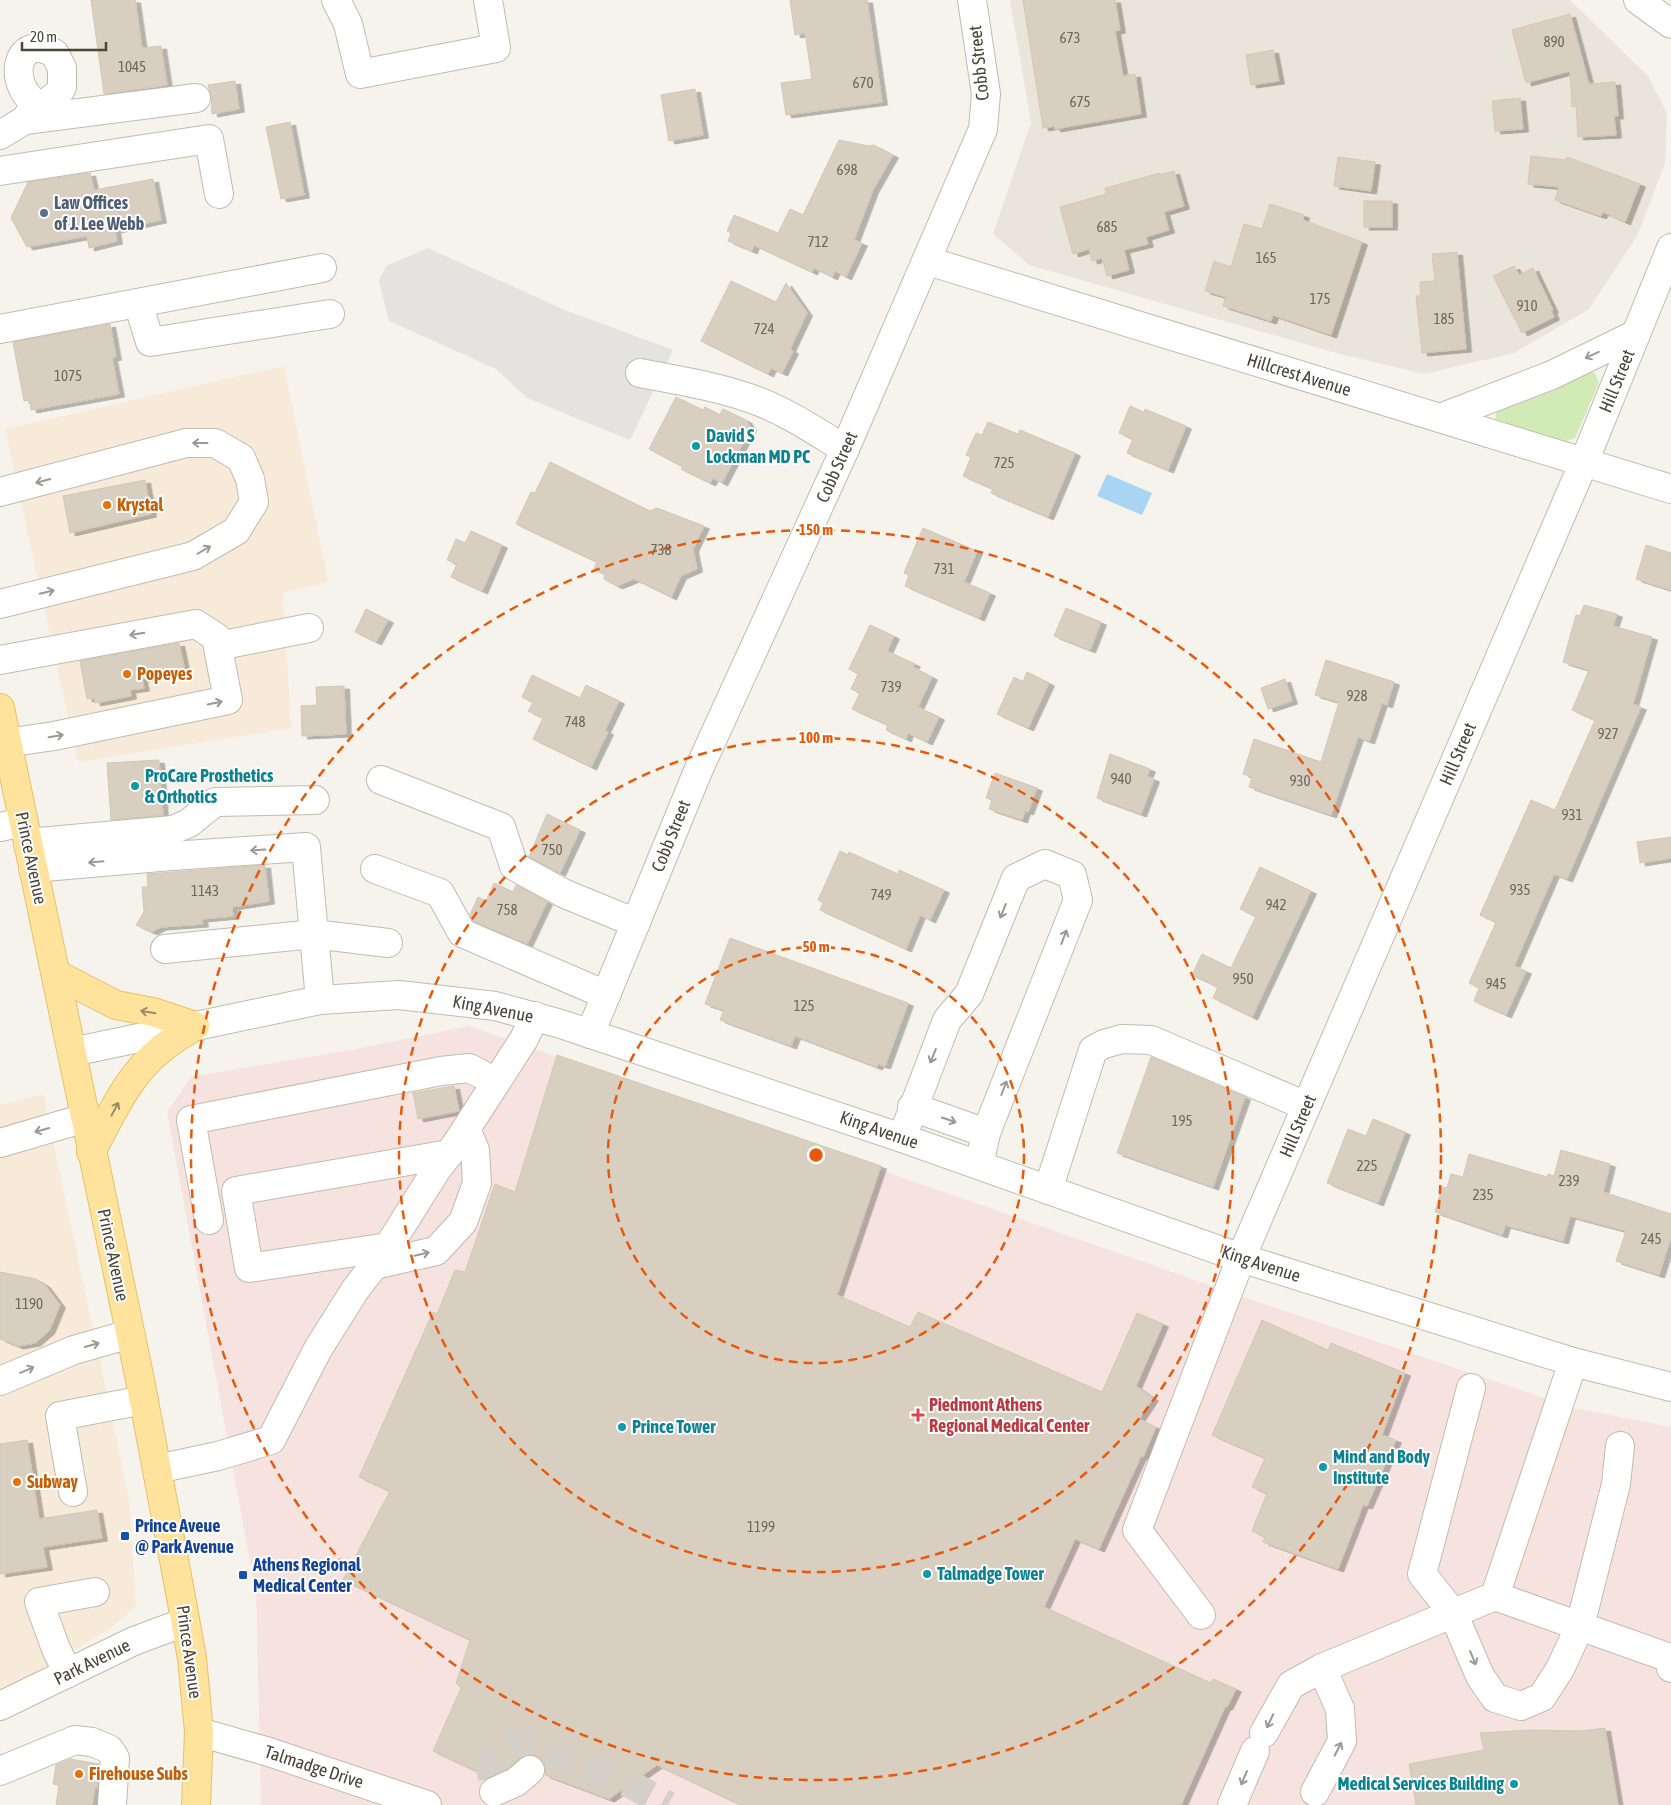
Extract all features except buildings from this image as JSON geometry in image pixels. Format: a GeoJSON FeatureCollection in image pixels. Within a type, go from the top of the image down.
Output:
{"type":"FeatureCollection","features":[{"type":"Feature","properties":{"kind":"main road","name":"Prince Avenue"},"geometry":{"type":"LineString","coordinates":[[0,708],[4,743],[21,840],[56,974],[84,1118],[144,1400],[192,1658],[199,1732],[196,1805]]}},
{"type":"Feature","properties":{"kind":"main road"},"geometry":{"type":"LineString","coordinates":[[56,974],[116,1005],[153,1012],[195,1026]]}},
{"type":"Feature","properties":{"kind":"main road"},"geometry":{"type":"LineString","coordinates":[[92,1152],[120,1099],[141,1069],[159,1050],[195,1026]]}},
{"type":"Feature","properties":{"kind":"street"},"geometry":{"type":"LineString","coordinates":[[336,0],[348,24],[360,74],[496,48],[488,0]]}},
{"type":"Feature","properties":{"kind":"street","name":"Cobb Street"},"geometry":{"type":"LineString","coordinates":[[590,1034],[698,771],[845,449],[928,261],[983,129],[986,94],[972,0]]}},
{"type":"Feature","properties":{"kind":"street"},"geometry":{"type":"LineString","coordinates":[[1638,0],[1671,24]]}},
{"type":"Feature","properties":{"kind":"street"},"geometry":{"type":"LineString","coordinates":[[0,135],[30,112],[196,98]]}},
{"type":"Feature","properties":{"kind":"street"},"geometry":{"type":"LineString","coordinates":[[0,171],[209,139],[218,194]]}},
{"type":"Feature","properties":{"kind":"street","name":"Hill Street"},"geometry":{"type":"LineString","coordinates":[[1202,1615],[1137,1530],[1241,1258],[1584,462],[1671,248]]}},
{"type":"Feature","properties":{"kind":"street","name":"Hillcrest Avenue"},"geometry":{"type":"LineString","coordinates":[[928,261],[1671,489]]}},
{"type":"Feature","properties":{"kind":"street"},"geometry":{"type":"LineString","coordinates":[[0,329],[322,268]]}},
{"type":"Feature","properties":{"kind":"street"},"geometry":{"type":"LineString","coordinates":[[138,303],[150,342],[330,314]]}},
{"type":"Feature","properties":{"kind":"street"},"geometry":{"type":"LineString","coordinates":[[1440,418],[1552,375],[1636,334]]}},
{"type":"Feature","properties":{"kind":"street"},"geometry":{"type":"LineString","coordinates":[[640,373],[687,382],[751,398],[800,422],[845,449]]}},
{"type":"Feature","properties":{"kind":"street"},"geometry":{"type":"LineString","coordinates":[[0,492],[186,443],[215,443],[241,458],[250,479],[254,502],[236,531],[193,556],[0,604]]}},
{"type":"Feature","properties":{"kind":"street"},"geometry":{"type":"LineString","coordinates":[[0,660],[196,624],[216,637],[228,700],[54,736],[4,743]]}},
{"type":"Feature","properties":{"kind":"street"},"geometry":{"type":"LineString","coordinates":[[218,646],[309,628]]}},
{"type":"Feature","properties":{"kind":"street"},"geometry":{"type":"LineString","coordinates":[[381,780],[501,827],[514,866],[565,894],[636,922]]}},
{"type":"Feature","properties":{"kind":"street"},"geometry":{"type":"LineString","coordinates":[[21,840],[173,830],[189,823],[215,802],[315,800]]}},
{"type":"Feature","properties":{"kind":"street"},"geometry":{"type":"LineString","coordinates":[[21,840],[171,856],[306,847],[320,1000]]}},
{"type":"Feature","properties":{"kind":"street"},"geometry":{"type":"LineString","coordinates":[[902,1138],[912,1107],[947,1020],[969,994],[1016,878],[1045,864],[1072,875],[1078,900],[986,1133],[979,1165]]}},
{"type":"Feature","properties":{"kind":"street"},"geometry":{"type":"LineString","coordinates":[[375,869],[440,893],[462,934],[606,995]]}},
{"type":"Feature","properties":{"kind":"street"},"geometry":{"type":"LineString","coordinates":[[165,949],[314,934],[388,943]]}},
{"type":"Feature","properties":{"kind":"street","name":"King Avenue"},"geometry":{"type":"LineString","coordinates":[[72,1052],[320,1000],[399,995],[495,1006],[536,1016],[902,1138],[1241,1258],[1572,1362],[1671,1387]]}},
{"type":"Feature","properties":{"kind":"street"},"geometry":{"type":"LineString","coordinates":[[157,1469],[218,1456],[271,1440],[318,1349],[437,1169],[466,1129],[536,1016]]}},
{"type":"Feature","properties":{"kind":"street"},"geometry":{"type":"LineString","coordinates":[[1048,1190],[1093,1050],[1104,1044],[1122,1039],[1151,1040],[1306,1106]]}},
{"type":"Feature","properties":{"kind":"street"},"geometry":{"type":"LineString","coordinates":[[209,1220],[191,1120],[440,1071],[469,1068],[496,1082]]}},
{"type":"Feature","properties":{"kind":"street"},"geometry":{"type":"LineString","coordinates":[[912,1107],[986,1133]]}},
{"type":"Feature","properties":{"kind":"street"},"geometry":{"type":"LineString","coordinates":[[0,1143],[84,1118]]}},
{"type":"Feature","properties":{"kind":"street"},"geometry":{"type":"LineString","coordinates":[[449,1154],[236,1191],[249,1268],[436,1251],[463,1222],[477,1183],[475,1150],[466,1129]]}},
{"type":"Feature","properties":{"kind":"street"},"geometry":{"type":"LineString","coordinates":[[0,1381],[74,1350],[130,1334]]}},
{"type":"Feature","properties":{"kind":"street"},"geometry":{"type":"LineString","coordinates":[[1496,1596],[1572,1362]]}},
{"type":"Feature","properties":{"kind":"street"},"geometry":{"type":"LineString","coordinates":[[1471,1388],[1422,1574],[1453,1613],[1480,1676],[1495,1698],[1520,1706],[1542,1698],[1560,1669],[1580,1626],[1616,1484],[1620,1446]]}},
{"type":"Feature","properties":{"kind":"street"},"geometry":{"type":"LineString","coordinates":[[74,1492],[60,1416],[144,1400]]}},
{"type":"Feature","properties":{"kind":"street"},"geometry":{"type":"LineString","coordinates":[[68,1673],[56,1648],[39,1602],[95,1592]]}},
{"type":"Feature","properties":{"kind":"street"},"geometry":{"type":"LineString","coordinates":[[1232,1805],[1260,1742],[1291,1685],[1322,1668],[1496,1596],[1671,1661]]}},
{"type":"Feature","properties":{"kind":"street","name":"Park Avenue"},"geometry":{"type":"LineString","coordinates":[[0,1706],[134,1641],[185,1622]]}},
{"type":"Feature","properties":{"kind":"street"},"geometry":{"type":"LineString","coordinates":[[1316,1792],[1342,1741],[1340,1708],[1322,1668]]}},
{"type":"Feature","properties":{"kind":"street","name":"Talmadge Drive"},"geometry":{"type":"LineString","coordinates":[[199,1732],[269,1752],[428,1805]]}},
{"type":"Feature","properties":{"kind":"street"},"geometry":{"type":"LineString","coordinates":[[0,1771],[75,1740],[92,1742],[109,1749],[115,1758],[112,1805]]}},
{"type":"Feature","properties":{"kind":"street"},"geometry":{"type":"LineString","coordinates":[[492,1792],[516,1782],[530,1770]]}},
{"type":"Feature","properties":{"kind":"shaded area"},"geometry":{"type":"Polygon","coordinates":[[[1010,0],[1570,0],[1648,76],[1667,113],[1665,164],[1637,236],[1589,309],[1514,353],[1424,374],[1336,353],[1029,265],[993,234],[1031,123],[1010,0]]]}},
{"type":"Feature","properties":{"kind":"shaded area"},"geometry":{"type":"Polygon","coordinates":[[[428,248],[565,310],[673,350],[630,440],[527,398],[496,369],[389,321],[379,281],[386,266],[428,248]]]}},
{"type":"Feature","properties":{"kind":"shaded area"},"geometry":{"type":"Polygon","coordinates":[[[284,366],[328,582],[283,593],[291,728],[78,762],[5,429],[284,366]]]}},
{"type":"Feature","properties":{"kind":"shaded area","name":"Piedmont Athens Regional Medical Center"},"geometry":{"type":"Polygon","coordinates":[[[469,1026],[1238,1295],[1574,1408],[1671,1427],[1671,1805],[261,1805],[256,1594],[167,1112],[191,1077],[351,1050],[469,1026]]]}},
{"type":"Feature","properties":{"kind":"shaded area"},"geometry":{"type":"Polygon","coordinates":[[[43,1094],[129,1499],[136,1607],[106,1631],[25,1678],[0,1690],[0,1105],[43,1094]]]}},
{"type":"Feature","properties":{"kind":"green space"},"geometry":{"type":"Polygon","coordinates":[[[1586,371],[1595,373],[1599,383],[1575,438],[1567,441],[1558,441],[1495,419],[1497,410],[1553,391],[1586,371]]]}},
{"type":"Feature","properties":{"kind":"water"},"geometry":{"type":"Polygon","coordinates":[[[1107,474],[1152,493],[1142,515],[1097,496],[1107,474]]]}},
{"type":"Feature","properties":{"kind":"tunnel"},"geometry":{"type":"LineString","coordinates":[[492,1778],[489,1764],[499,1749],[515,1741],[630,1784],[668,1805]]}},
{"type":"Feature","properties":{"kind":"place","name":"Law Offices of J. Lee Webb"},"geometry":{"type":"Point","coordinates":[44,213]}},
{"type":"Feature","properties":{"kind":"place","name":"David S Lockman MD PC"},"geometry":{"type":"Point","coordinates":[696,446]}},
{"type":"Feature","properties":{"kind":"place","name":"Krystal"},"geometry":{"type":"Point","coordinates":[107,505]}},
{"type":"Feature","properties":{"kind":"place","name":"Popeyes"},"geometry":{"type":"Point","coordinates":[127,674]}},
{"type":"Feature","properties":{"kind":"place","name":"ProCare Prosthetics & Orthotics"},"geometry":{"type":"Point","coordinates":[135,786]}},
{"type":"Feature","properties":{"kind":"place","name":"Piedmont Athens Regional Medical Center"},"geometry":{"type":"Point","coordinates":[918,1415]}},
{"type":"Feature","properties":{"kind":"place","name":"Prince Tower"},"geometry":{"type":"Point","coordinates":[622,1427]}},
{"type":"Feature","properties":{"kind":"place","name":"Mind and Body Institute"},"geometry":{"type":"Point","coordinates":[1323,1467]}},
{"type":"Feature","properties":{"kind":"place","name":"Subway"},"geometry":{"type":"Point","coordinates":[17,1482]}},
{"type":"Feature","properties":{"kind":"place","name":"Prince Aveue @ Park Avenue"},"geometry":{"type":"Point","coordinates":[125,1536]}},
{"type":"Feature","properties":{"kind":"place","name":"Talmadge Tower"},"geometry":{"type":"Point","coordinates":[927,1574]}},
{"type":"Feature","properties":{"kind":"place","name":"Athens Regional Medical Center"},"geometry":{"type":"Point","coordinates":[243,1575]}},
{"type":"Feature","properties":{"kind":"place","name":"Firehouse Subs"},"geometry":{"type":"Point","coordinates":[79,1774]}},
{"type":"Feature","properties":{"kind":"place","name":"Medical Services Building"},"geometry":{"type":"Point","coordinates":[1514,1784]}}]}
